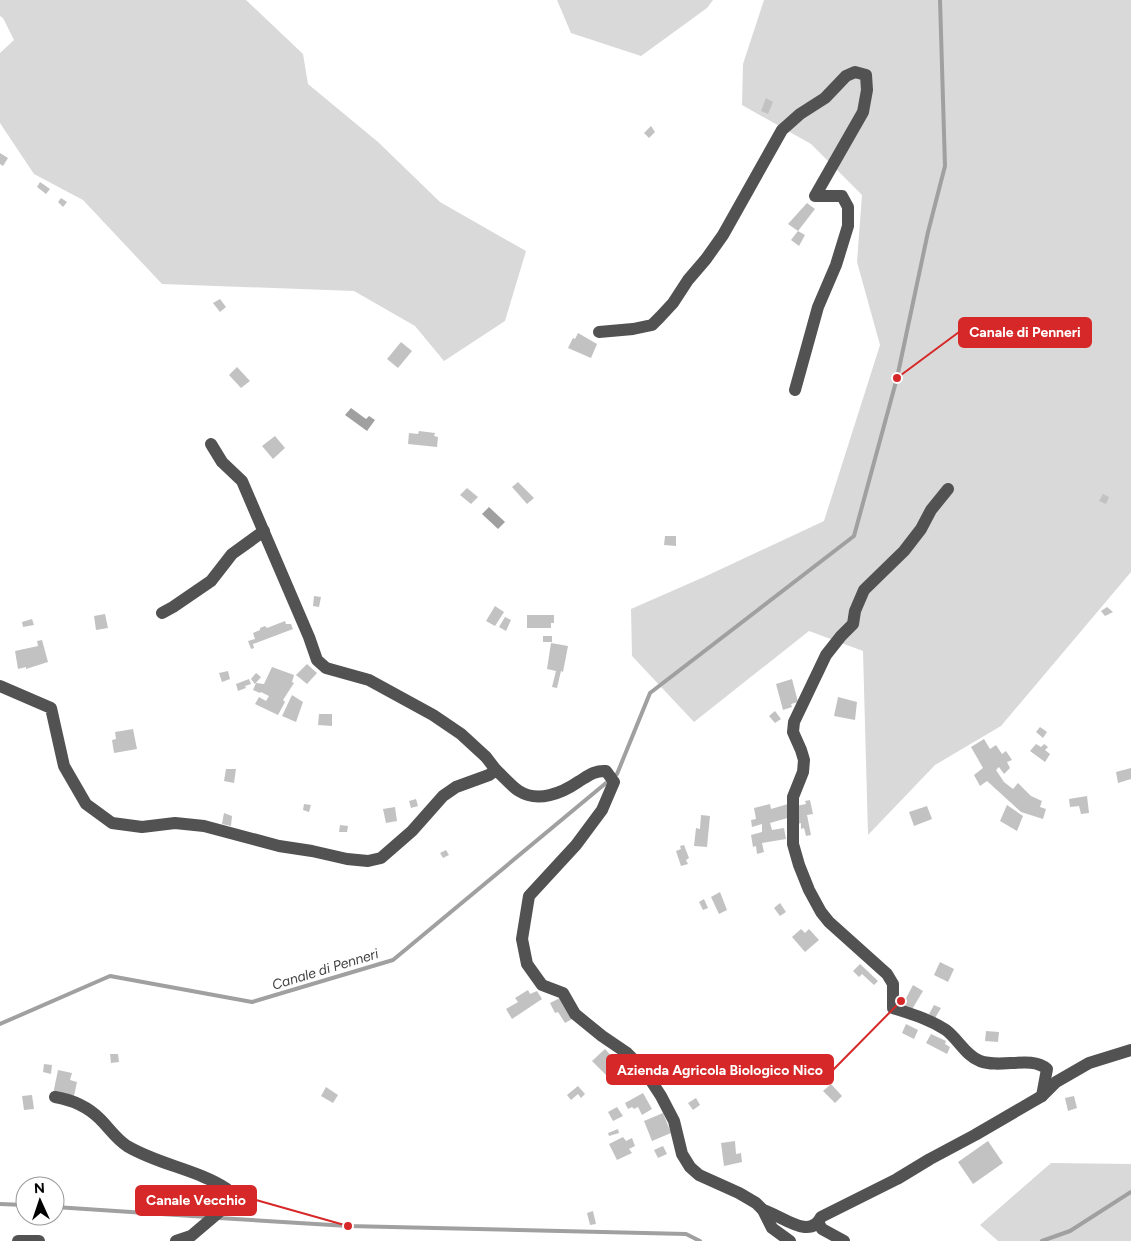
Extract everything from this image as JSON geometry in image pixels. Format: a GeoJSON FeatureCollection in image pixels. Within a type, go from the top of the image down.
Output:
{"type":"FeatureCollection","features":[{"type":"Feature","properties":{"kind":"street"},"geometry":{"type":"LineString","coordinates":[[599,332],[652,325],[673,303],[688,280],[723,235],[782,130],[800,114],[825,98],[846,76],[855,72],[866,75],[867,90],[863,112],[815,196],[842,196],[848,207],[848,226],[836,265],[818,308],[795,390]]}},
{"type":"Feature","properties":{"kind":"street"},"geometry":{"type":"LineString","coordinates":[[211,444],[222,462],[242,481],[309,637],[316,660],[326,668],[369,680],[433,714],[461,734],[496,770],[520,791],[533,796],[553,795],[566,790],[597,770],[606,771],[614,782],[602,810],[576,845],[529,896],[522,939],[527,964],[542,985],[562,993],[574,1014],[628,1053],[644,1070],[674,1121],[682,1154],[690,1167],[698,1175],[739,1193],[756,1203],[763,1210],[772,1228],[790,1241]]}},
{"type":"Feature","properties":{"kind":"street"},"geometry":{"type":"LineString","coordinates":[[948,490],[931,510],[921,529],[904,551],[864,590],[853,624],[826,655],[794,722],[793,732],[804,760],[804,772],[794,797],[794,844],[810,890],[821,912],[848,940],[888,974],[893,984],[893,1008],[917,1015],[947,1031],[972,1057],[979,1061],[994,1065],[1029,1062],[1042,1064],[1047,1069],[1042,1096]]}},
{"type":"Feature","properties":{"kind":"street"},"geometry":{"type":"LineString","coordinates":[[162,613],[211,581],[232,554],[264,531]]}},
{"type":"Feature","properties":{"kind":"street"},"geometry":{"type":"LineString","coordinates":[[0,686],[51,708],[64,766],[86,804],[112,823],[142,827],[175,823],[204,826],[279,846],[368,861],[381,858],[412,830],[443,796],[456,787],[489,775],[496,770]]}},
{"type":"Feature","properties":{"kind":"street"},"geometry":{"type":"LineString","coordinates":[[763,1210],[769,1212],[792,1229],[809,1232],[819,1224],[821,1217],[897,1179],[1042,1096],[1056,1082],[1089,1063],[1131,1050]]}},
{"type":"Feature","properties":{"kind":"street"},"geometry":{"type":"LineString","coordinates":[[55,1096],[75,1101],[98,1117],[127,1146],[154,1159],[215,1181],[228,1189],[224,1208],[191,1236],[176,1241]]}},
{"type":"Feature","properties":{"kind":"street"},"geometry":{"type":"LineString","coordinates":[[819,1224],[822,1229],[844,1241]]}},
{"type":"Feature","properties":{"kind":"street"},"geometry":{"type":"LineString","coordinates":[[18,1241],[39,1241]]}},
{"type":"Feature","properties":{"kind":"shaded area"},"geometry":{"type":"Polygon","coordinates":[[[0,0],[246,0],[303,54],[308,84],[378,142],[440,202],[526,251],[505,321],[444,361],[415,326],[354,291],[162,284],[83,200],[34,174],[0,123],[0,53],[14,40],[3,18],[0,16],[0,0]]]}},
{"type":"Feature","properties":{"kind":"shaded area"},"geometry":{"type":"Polygon","coordinates":[[[557,0],[713,0],[707,8],[641,56],[571,33],[557,0]]]}},
{"type":"Feature","properties":{"kind":"shaded area"},"geometry":{"type":"Polygon","coordinates":[[[764,0],[1131,0],[1131,572],[1001,726],[935,765],[868,835],[863,651],[809,631],[694,722],[632,656],[631,609],[824,521],[880,345],[857,262],[862,195],[811,144],[742,105],[743,64],[764,0]]]}},
{"type":"Feature","properties":{"kind":"shaded area"},"geometry":{"type":"Polygon","coordinates":[[[351,408],[366,419],[369,416],[375,420],[367,431],[345,415],[351,408]]]}},
{"type":"Feature","properties":{"kind":"shaded area"},"geometry":{"type":"Polygon","coordinates":[[[489,507],[505,522],[498,529],[482,514],[489,507]]]}},
{"type":"Feature","properties":{"kind":"shaded area"},"geometry":{"type":"Polygon","coordinates":[[[1051,1163],[1131,1164],[1131,1241],[998,1241],[980,1225],[1051,1163]]]}},
{"type":"Feature","properties":{"kind":"building"},"geometry":{"type":"Polygon","coordinates":[[[766,98],[773,102],[768,114],[761,111],[766,98]]]}},
{"type":"Feature","properties":{"kind":"building"},"geometry":{"type":"Polygon","coordinates":[[[651,126],[655,132],[649,138],[644,133],[651,126]]]}},
{"type":"Feature","properties":{"kind":"building"},"geometry":{"type":"Polygon","coordinates":[[[0,153],[8,158],[3,166],[0,164],[0,153]]]}},
{"type":"Feature","properties":{"kind":"building"},"geometry":{"type":"Polygon","coordinates":[[[40,182],[50,189],[46,194],[37,187],[40,182]]]}},
{"type":"Feature","properties":{"kind":"building"},"geometry":{"type":"Polygon","coordinates":[[[61,198],[67,202],[63,207],[58,202],[61,198]]]}},
{"type":"Feature","properties":{"kind":"building"},"geometry":{"type":"Polygon","coordinates":[[[807,203],[815,209],[798,231],[788,224],[807,203]]]}},
{"type":"Feature","properties":{"kind":"building"},"geometry":{"type":"Polygon","coordinates":[[[798,231],[805,235],[799,246],[791,240],[798,231]]]}},
{"type":"Feature","properties":{"kind":"building"},"geometry":{"type":"Polygon","coordinates":[[[220,299],[226,307],[220,312],[213,303],[220,299]]]}},
{"type":"Feature","properties":{"kind":"building"},"geometry":{"type":"Polygon","coordinates":[[[578,333],[597,344],[591,358],[568,348],[578,333]]]}},
{"type":"Feature","properties":{"kind":"building"},"geometry":{"type":"Polygon","coordinates":[[[401,342],[412,351],[398,368],[387,359],[401,342]]]}},
{"type":"Feature","properties":{"kind":"building"},"geometry":{"type":"Polygon","coordinates":[[[237,367],[250,381],[241,388],[229,375],[237,367]]]}},
{"type":"Feature","properties":{"kind":"building"},"geometry":{"type":"Polygon","coordinates":[[[419,431],[435,433],[434,436],[438,437],[437,447],[408,444],[409,433],[418,434],[419,431]]]}},
{"type":"Feature","properties":{"kind":"building"},"geometry":{"type":"Polygon","coordinates":[[[275,436],[285,448],[273,459],[262,446],[275,436]]]}},
{"type":"Feature","properties":{"kind":"building"},"geometry":{"type":"Polygon","coordinates":[[[518,482],[534,498],[527,504],[512,487],[518,482]]]}},
{"type":"Feature","properties":{"kind":"building"},"geometry":{"type":"Polygon","coordinates":[[[467,488],[478,497],[471,504],[460,495],[467,488]]]}},
{"type":"Feature","properties":{"kind":"building"},"geometry":{"type":"Polygon","coordinates":[[[1103,494],[1109,497],[1106,504],[1099,501],[1103,494]]]}},
{"type":"Feature","properties":{"kind":"building"},"geometry":{"type":"Polygon","coordinates":[[[665,536],[676,536],[676,546],[664,545],[665,536]]]}},
{"type":"Feature","properties":{"kind":"building"},"geometry":{"type":"Polygon","coordinates":[[[314,596],[321,597],[319,607],[313,606],[314,596]]]}},
{"type":"Feature","properties":{"kind":"building"},"geometry":{"type":"Polygon","coordinates":[[[495,606],[504,612],[495,626],[486,621],[495,606]]]}},
{"type":"Feature","properties":{"kind":"building"},"geometry":{"type":"Polygon","coordinates":[[[1107,607],[1113,612],[1105,616],[1101,611],[1107,607]]]}},
{"type":"Feature","properties":{"kind":"building"},"geometry":{"type":"Polygon","coordinates":[[[105,614],[108,628],[96,630],[94,616],[105,614]]]}},
{"type":"Feature","properties":{"kind":"building"},"geometry":{"type":"Polygon","coordinates":[[[527,615],[554,615],[554,623],[551,623],[551,628],[527,628],[527,615]]]}},
{"type":"Feature","properties":{"kind":"building"},"geometry":{"type":"Polygon","coordinates":[[[505,617],[511,620],[506,631],[499,627],[505,617]]]}},
{"type":"Feature","properties":{"kind":"building"},"geometry":{"type":"Polygon","coordinates":[[[32,619],[34,625],[23,627],[22,622],[32,619]]]}},
{"type":"Feature","properties":{"kind":"building"},"geometry":{"type":"Polygon","coordinates":[[[285,621],[286,624],[291,624],[293,629],[253,644],[254,648],[251,649],[248,641],[255,639],[253,633],[265,626],[267,628],[285,621]]]}},
{"type":"Feature","properties":{"kind":"building"},"geometry":{"type":"Polygon","coordinates":[[[543,636],[552,636],[552,642],[543,642],[543,636]]]}},
{"type":"Feature","properties":{"kind":"building"},"geometry":{"type":"Polygon","coordinates":[[[42,640],[48,662],[26,669],[26,667],[18,669],[15,651],[38,646],[37,641],[42,640]]]}},
{"type":"Feature","properties":{"kind":"building"},"geometry":{"type":"Polygon","coordinates":[[[551,643],[568,646],[563,672],[561,671],[557,688],[552,687],[556,671],[547,669],[551,643]]]}},
{"type":"Feature","properties":{"kind":"building"},"geometry":{"type":"Polygon","coordinates":[[[307,664],[317,673],[307,684],[296,675],[307,664]]]}},
{"type":"Feature","properties":{"kind":"building"},"geometry":{"type":"Polygon","coordinates":[[[272,667],[294,675],[292,682],[294,683],[283,700],[285,702],[278,715],[255,704],[259,697],[266,701],[269,696],[253,690],[256,683],[264,684],[272,667]]]}},
{"type":"Feature","properties":{"kind":"building"},"geometry":{"type":"Polygon","coordinates":[[[228,671],[230,679],[222,682],[219,673],[228,671]]]}},
{"type":"Feature","properties":{"kind":"building"},"geometry":{"type":"Polygon","coordinates":[[[256,673],[261,677],[255,684],[251,679],[256,673]]]}},
{"type":"Feature","properties":{"kind":"building"},"geometry":{"type":"Polygon","coordinates":[[[249,679],[251,684],[238,691],[236,684],[249,679]]]}},
{"type":"Feature","properties":{"kind":"building"},"geometry":{"type":"Polygon","coordinates":[[[792,679],[798,702],[791,704],[792,707],[783,710],[776,684],[792,679]]]}},
{"type":"Feature","properties":{"kind":"building"},"geometry":{"type":"Polygon","coordinates":[[[292,695],[303,702],[296,722],[282,716],[292,695]]]}},
{"type":"Feature","properties":{"kind":"building"},"geometry":{"type":"Polygon","coordinates":[[[838,697],[857,702],[855,720],[834,716],[838,697]]]}},
{"type":"Feature","properties":{"kind":"building"},"geometry":{"type":"Polygon","coordinates":[[[775,711],[781,719],[775,723],[769,716],[775,711]]]}},
{"type":"Feature","properties":{"kind":"building"},"geometry":{"type":"Polygon","coordinates":[[[319,714],[332,714],[332,726],[318,725],[319,714]]]}},
{"type":"Feature","properties":{"kind":"building"},"geometry":{"type":"Polygon","coordinates":[[[1040,727],[1047,732],[1043,738],[1036,732],[1040,727]]]}},
{"type":"Feature","properties":{"kind":"building"},"geometry":{"type":"Polygon","coordinates":[[[133,729],[137,749],[114,753],[112,740],[116,739],[115,732],[133,729]]]}},
{"type":"Feature","properties":{"kind":"building"},"geometry":{"type":"Polygon","coordinates":[[[984,739],[990,749],[996,745],[1002,754],[1006,751],[1012,760],[1007,762],[1010,768],[1004,774],[999,767],[996,770],[1004,782],[1013,789],[1018,783],[1031,796],[1042,801],[1040,807],[1046,809],[1043,819],[1021,812],[987,781],[980,786],[974,775],[983,768],[971,747],[984,739]]]}},
{"type":"Feature","properties":{"kind":"building"},"geometry":{"type":"Polygon","coordinates":[[[1036,744],[1041,747],[1044,744],[1048,747],[1045,750],[1050,754],[1045,762],[1030,751],[1036,744]]]}},
{"type":"Feature","properties":{"kind":"building"},"geometry":{"type":"Polygon","coordinates":[[[1131,768],[1131,779],[1118,783],[1116,772],[1131,768]]]}},
{"type":"Feature","properties":{"kind":"building"},"geometry":{"type":"Polygon","coordinates":[[[226,769],[236,769],[234,783],[224,781],[226,769]]]}},
{"type":"Feature","properties":{"kind":"building"},"geometry":{"type":"Polygon","coordinates":[[[1087,796],[1089,813],[1081,814],[1079,806],[1070,807],[1069,799],[1087,796]]]}},
{"type":"Feature","properties":{"kind":"building"},"geometry":{"type":"Polygon","coordinates":[[[416,799],[418,806],[411,808],[409,801],[416,799]]]}},
{"type":"Feature","properties":{"kind":"building"},"geometry":{"type":"Polygon","coordinates":[[[810,800],[813,814],[807,815],[811,835],[806,836],[804,828],[801,829],[801,823],[798,824],[796,806],[806,804],[805,801],[810,800]]]}},
{"type":"Feature","properties":{"kind":"building"},"geometry":{"type":"Polygon","coordinates":[[[304,804],[311,805],[309,812],[303,810],[304,804]]]}},
{"type":"Feature","properties":{"kind":"building"},"geometry":{"type":"Polygon","coordinates":[[[770,804],[771,809],[788,804],[791,817],[770,823],[772,830],[784,828],[786,839],[762,843],[764,852],[757,854],[756,846],[753,847],[751,835],[762,832],[762,824],[752,827],[751,820],[756,819],[754,808],[770,804]]]}},
{"type":"Feature","properties":{"kind":"building"},"geometry":{"type":"Polygon","coordinates":[[[1007,805],[1023,816],[1017,831],[1000,821],[1007,805]]]}},
{"type":"Feature","properties":{"kind":"building"},"geometry":{"type":"Polygon","coordinates":[[[927,806],[932,819],[914,826],[909,812],[927,806]]]}},
{"type":"Feature","properties":{"kind":"building"},"geometry":{"type":"Polygon","coordinates":[[[395,807],[397,821],[386,823],[383,809],[395,807]]]}},
{"type":"Feature","properties":{"kind":"building"},"geometry":{"type":"Polygon","coordinates":[[[224,813],[232,816],[231,826],[222,824],[224,813]]]}},
{"type":"Feature","properties":{"kind":"building"},"geometry":{"type":"Polygon","coordinates":[[[701,815],[710,816],[707,847],[694,846],[696,828],[700,829],[701,815]]]}},
{"type":"Feature","properties":{"kind":"building"},"geometry":{"type":"Polygon","coordinates":[[[340,825],[348,826],[347,832],[339,832],[340,825]]]}},
{"type":"Feature","properties":{"kind":"building"},"geometry":{"type":"Polygon","coordinates":[[[684,845],[689,858],[686,860],[688,864],[681,866],[676,851],[681,849],[680,846],[684,845]]]}},
{"type":"Feature","properties":{"kind":"building"},"geometry":{"type":"Polygon","coordinates":[[[446,850],[449,855],[443,858],[440,853],[446,850]]]}},
{"type":"Feature","properties":{"kind":"building"},"geometry":{"type":"Polygon","coordinates":[[[720,892],[727,910],[719,914],[711,897],[720,892]]]}},
{"type":"Feature","properties":{"kind":"building"},"geometry":{"type":"Polygon","coordinates":[[[704,899],[708,908],[703,910],[699,902],[704,899]]]}},
{"type":"Feature","properties":{"kind":"building"},"geometry":{"type":"Polygon","coordinates":[[[780,903],[786,912],[780,916],[774,908],[780,903]]]}},
{"type":"Feature","properties":{"kind":"building"},"geometry":{"type":"Polygon","coordinates":[[[801,929],[805,933],[809,929],[819,940],[805,952],[792,937],[801,929]]]}},
{"type":"Feature","properties":{"kind":"building"},"geometry":{"type":"Polygon","coordinates":[[[940,962],[954,969],[948,982],[934,975],[940,962]]]}},
{"type":"Feature","properties":{"kind":"building"},"geometry":{"type":"Polygon","coordinates":[[[860,964],[878,981],[874,985],[862,974],[859,977],[853,971],[860,964]]]}},
{"type":"Feature","properties":{"kind":"building"},"geometry":{"type":"Polygon","coordinates":[[[913,985],[923,991],[911,1011],[902,1006],[913,985]]]}},
{"type":"Feature","properties":{"kind":"building"},"geometry":{"type":"Polygon","coordinates":[[[528,990],[530,994],[537,991],[542,999],[512,1019],[506,1009],[518,1002],[515,998],[528,990]]]}},
{"type":"Feature","properties":{"kind":"building"},"geometry":{"type":"Polygon","coordinates":[[[560,998],[572,1019],[565,1023],[558,1012],[555,1013],[550,1003],[560,998]]]}},
{"type":"Feature","properties":{"kind":"building"},"geometry":{"type":"Polygon","coordinates":[[[934,1005],[941,1008],[935,1018],[929,1014],[934,1005]]]}},
{"type":"Feature","properties":{"kind":"building"},"geometry":{"type":"Polygon","coordinates":[[[906,1024],[918,1030],[914,1039],[902,1033],[906,1024]]]}},
{"type":"Feature","properties":{"kind":"building"},"geometry":{"type":"Polygon","coordinates":[[[986,1031],[999,1032],[998,1042],[985,1041],[986,1031]]]}},
{"type":"Feature","properties":{"kind":"building"},"geometry":{"type":"Polygon","coordinates":[[[931,1034],[946,1041],[945,1044],[950,1047],[947,1054],[926,1043],[931,1034]]]}},
{"type":"Feature","properties":{"kind":"building"},"geometry":{"type":"Polygon","coordinates":[[[605,1049],[623,1069],[611,1080],[592,1061],[605,1049]]]}},
{"type":"Feature","properties":{"kind":"building"},"geometry":{"type":"Polygon","coordinates":[[[110,1054],[118,1054],[119,1062],[111,1063],[110,1054]]]}},
{"type":"Feature","properties":{"kind":"building"},"geometry":{"type":"Polygon","coordinates":[[[44,1064],[52,1065],[51,1074],[43,1072],[44,1064]]]}},
{"type":"Feature","properties":{"kind":"building"},"geometry":{"type":"Polygon","coordinates":[[[58,1070],[72,1073],[70,1080],[77,1082],[74,1096],[53,1094],[58,1070]]]}},
{"type":"Feature","properties":{"kind":"building"},"geometry":{"type":"Polygon","coordinates":[[[831,1084],[842,1096],[835,1103],[823,1091],[831,1084]]]}},
{"type":"Feature","properties":{"kind":"building"},"geometry":{"type":"Polygon","coordinates":[[[578,1086],[585,1094],[581,1098],[578,1094],[571,1100],[567,1095],[578,1086]]]}},
{"type":"Feature","properties":{"kind":"building"},"geometry":{"type":"Polygon","coordinates":[[[326,1087],[338,1095],[333,1103],[321,1096],[326,1087]]]}},
{"type":"Feature","properties":{"kind":"building"},"geometry":{"type":"Polygon","coordinates":[[[643,1093],[652,1109],[642,1115],[638,1107],[628,1109],[625,1103],[643,1093]]]}},
{"type":"Feature","properties":{"kind":"building"},"geometry":{"type":"Polygon","coordinates":[[[32,1095],[34,1109],[24,1110],[22,1096],[32,1095]]]}},
{"type":"Feature","properties":{"kind":"building"},"geometry":{"type":"Polygon","coordinates":[[[1074,1096],[1077,1108],[1068,1111],[1065,1098],[1074,1096]]]}},
{"type":"Feature","properties":{"kind":"building"},"geometry":{"type":"Polygon","coordinates":[[[696,1098],[700,1105],[693,1110],[688,1103],[696,1098]]]}},
{"type":"Feature","properties":{"kind":"building"},"geometry":{"type":"Polygon","coordinates":[[[617,1107],[623,1116],[613,1121],[608,1112],[617,1107]]]}},
{"type":"Feature","properties":{"kind":"building"},"geometry":{"type":"Polygon","coordinates":[[[663,1113],[671,1133],[652,1141],[644,1121],[663,1113]]]}},
{"type":"Feature","properties":{"kind":"building"},"geometry":{"type":"Polygon","coordinates":[[[618,1129],[619,1133],[609,1136],[608,1133],[618,1129]]]}},
{"type":"Feature","properties":{"kind":"building"},"geometry":{"type":"Polygon","coordinates":[[[623,1137],[626,1141],[632,1138],[635,1146],[629,1149],[632,1153],[617,1160],[609,1144],[623,1137]]]}},
{"type":"Feature","properties":{"kind":"building"},"geometry":{"type":"Polygon","coordinates":[[[735,1141],[736,1154],[741,1153],[742,1162],[724,1166],[721,1143],[735,1141]]]}},
{"type":"Feature","properties":{"kind":"building"},"geometry":{"type":"Polygon","coordinates":[[[988,1141],[1003,1163],[973,1184],[958,1162],[988,1141]]]}},
{"type":"Feature","properties":{"kind":"building"},"geometry":{"type":"Polygon","coordinates":[[[663,1146],[667,1154],[658,1158],[654,1150],[663,1146]]]}},
{"type":"Feature","properties":{"kind":"building"},"geometry":{"type":"Polygon","coordinates":[[[593,1211],[596,1224],[590,1225],[587,1213],[593,1211]]]}},
{"type":"Feature","properties":{"kind":"waterway","name":"Canale di Penneri"},"geometry":{"type":"LineString","coordinates":[[617,774],[650,693],[854,536],[897,378],[928,232],[945,166],[940,0]]}},
{"type":"Feature","properties":{"kind":"waterway","name":"Canale di Penneri"},"geometry":{"type":"LineString","coordinates":[[0,1024],[110,976],[252,1002],[393,960],[606,783]]}},
{"type":"Feature","properties":{"kind":"waterway"},"geometry":{"type":"LineString","coordinates":[[1042,1241],[1070,1231],[1131,1192]]}},
{"type":"Feature","properties":{"kind":"waterway"},"geometry":{"type":"LineString","coordinates":[[0,1204],[15,1205]]}},
{"type":"Feature","properties":{"kind":"waterway"},"geometry":{"type":"LineString","coordinates":[[65,1208],[207,1217]]}},
{"type":"Feature","properties":{"kind":"waterway"},"geometry":{"type":"LineString","coordinates":[[219,1218],[348,1226],[686,1234],[700,1241]]}},
{"type":"Feature","properties":{"kind":"place","name":"Canale di Penneri"},"geometry":{"type":"Point","coordinates":[897,378]}},
{"type":"Feature","properties":{"kind":"place","name":"Azienda Agricola Biologico Nico"},"geometry":{"type":"Point","coordinates":[901,1001]}},
{"type":"Feature","properties":{"kind":"place","name":"Canale Vecchio"},"geometry":{"type":"Point","coordinates":[348,1226]}}]}
